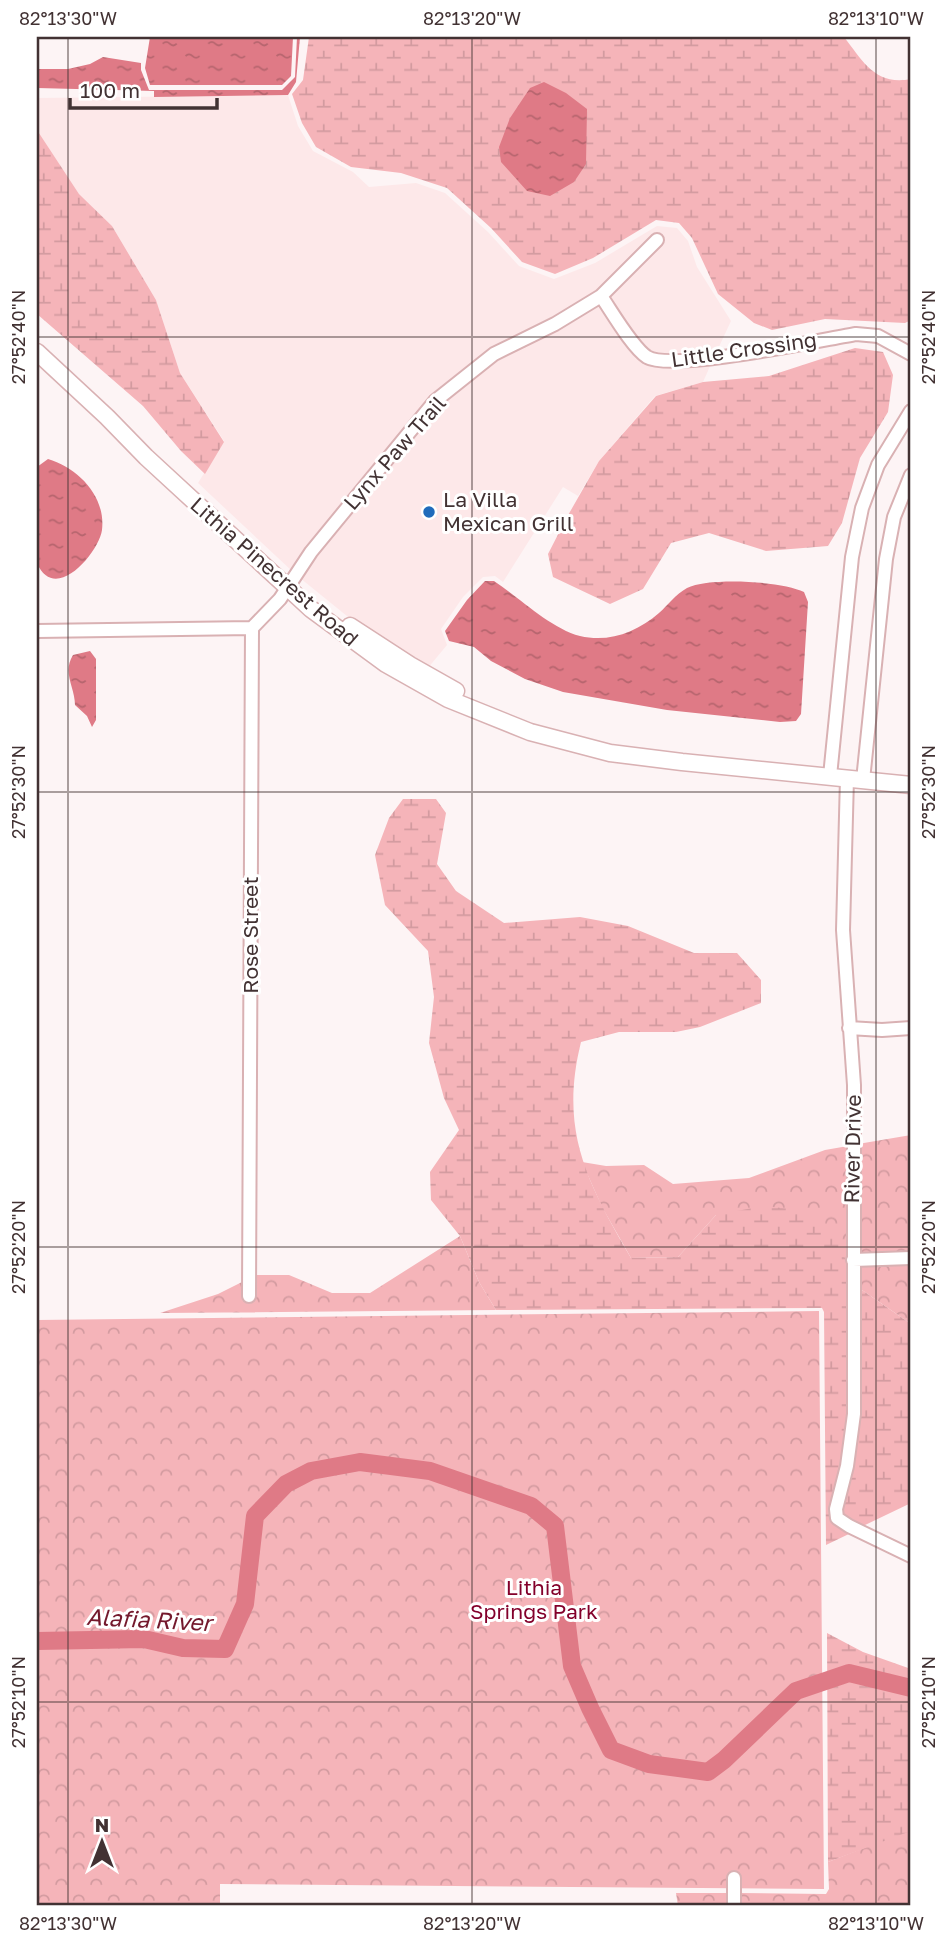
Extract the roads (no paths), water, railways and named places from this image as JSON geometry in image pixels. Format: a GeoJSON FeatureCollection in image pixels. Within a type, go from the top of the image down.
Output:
{"type":"FeatureCollection","features":[{"type":"Feature","properties":{"kind":"main road","name":"Lithia Pinecrest Road"},"geometry":{"type":"LineString","coordinates":[[37,352],[146,457],[360,647],[416,683],[474,711],[535,733],[590,748],[630,756],[830,771],[911,785]]}},
{"type":"Feature","properties":{"kind":"main road","name":"Lithia Pinecrest Road"},"geometry":{"type":"LineString","coordinates":[[858,776],[911,774]]}},
{"type":"Feature","properties":{"kind":"street","name":"Lynx Paw Trail"},"geometry":{"type":"LineString","coordinates":[[291,584],[311,552],[435,401],[494,354],[555,324],[601,296],[657,240]]}},
{"type":"Feature","properties":{"kind":"street","name":"Little Crossing"},"geometry":{"type":"LineString","coordinates":[[601,296],[628,335],[647,356],[665,362],[694,361],[856,334],[878,335],[911,354]]}},
{"type":"Feature","properties":{"kind":"street"},"geometry":{"type":"LineString","coordinates":[[830,771],[852,557],[859,520],[878,465],[911,411]]}},
{"type":"Feature","properties":{"kind":"street","name":"River Drive"},"geometry":{"type":"LineString","coordinates":[[911,475],[894,517],[886,559],[858,776],[843,930],[855,1085],[854,1414],[847,1466],[836,1509],[837,1518],[849,1526],[911,1556]]}},
{"type":"Feature","properties":{"kind":"street"},"geometry":{"type":"LineString","coordinates":[[37,631],[252,628],[291,584]]}},
{"type":"Feature","properties":{"kind":"street","name":"Rose Street"},"geometry":{"type":"LineString","coordinates":[[249,1296],[252,628]]}},
{"type":"Feature","properties":{"kind":"street"},"geometry":{"type":"LineString","coordinates":[[849,1028],[911,1028]]}},
{"type":"Feature","properties":{"kind":"street"},"geometry":{"type":"LineString","coordinates":[[853,1260],[911,1258]]}},
{"type":"Feature","properties":{"kind":"street"},"geometry":{"type":"LineString","coordinates":[[734,1878],[734,1906]]}},
{"type":"Feature","properties":{"kind":"water"},"geometry":{"type":"Polygon","coordinates":[[[150,37],[293,37],[291,76],[282,85],[150,85],[145,68],[150,37]]]}},
{"type":"Feature","properties":{"kind":"water"},"geometry":{"type":"Polygon","coordinates":[[[297,37],[300,37],[296,82],[288,95],[154,97],[154,91],[37,88],[37,69],[68,69],[90,64],[103,57],[141,63],[149,90],[282,90],[295,77],[297,37]]]}},
{"type":"Feature","properties":{"kind":"water"},"geometry":{"type":"Polygon","coordinates":[[[544,82],[566,93],[587,109],[586,164],[574,182],[550,196],[527,191],[501,162],[499,147],[510,118],[530,88],[544,82]]]}},
{"type":"Feature","properties":{"kind":"water"},"geometry":{"type":"Polygon","coordinates":[[[48,459],[70,469],[88,485],[95,495],[102,518],[99,539],[85,561],[65,577],[54,579],[45,575],[37,563],[37,467],[48,459]]]}},
{"type":"Feature","properties":{"kind":"water"},"geometry":{"type":"Polygon","coordinates":[[[485,581],[494,581],[569,632],[591,638],[612,637],[641,626],[687,588],[697,585],[711,582],[763,583],[804,592],[808,602],[801,714],[796,721],[780,722],[667,710],[563,692],[525,679],[491,661],[474,647],[449,641],[445,631],[467,600],[485,581]]]}},
{"type":"Feature","properties":{"kind":"water"},"geometry":{"type":"Polygon","coordinates":[[[90,651],[96,659],[96,720],[92,727],[87,716],[75,705],[69,674],[73,655],[90,651]]]}},
{"type":"Feature","properties":{"kind":"waterway","name":"Alafia River"},"geometry":{"type":"LineString","coordinates":[[37,1641],[144,1639],[183,1648],[225,1649],[245,1604],[255,1516],[286,1484],[311,1471],[360,1462],[430,1471],[531,1506],[555,1526],[572,1666],[611,1750],[649,1764],[708,1772],[796,1691],[849,1673],[911,1688]]}},
{"type":"Feature","properties":{"kind":"place","name":"La Villa Mexican Grill"},"geometry":{"type":"Point","coordinates":[429,512]}},
{"type":"Feature","properties":{"kind":"park label","name":"Lithia Springs Park"},"geometry":{"type":"Point","coordinates":[534,1600]}}]}
